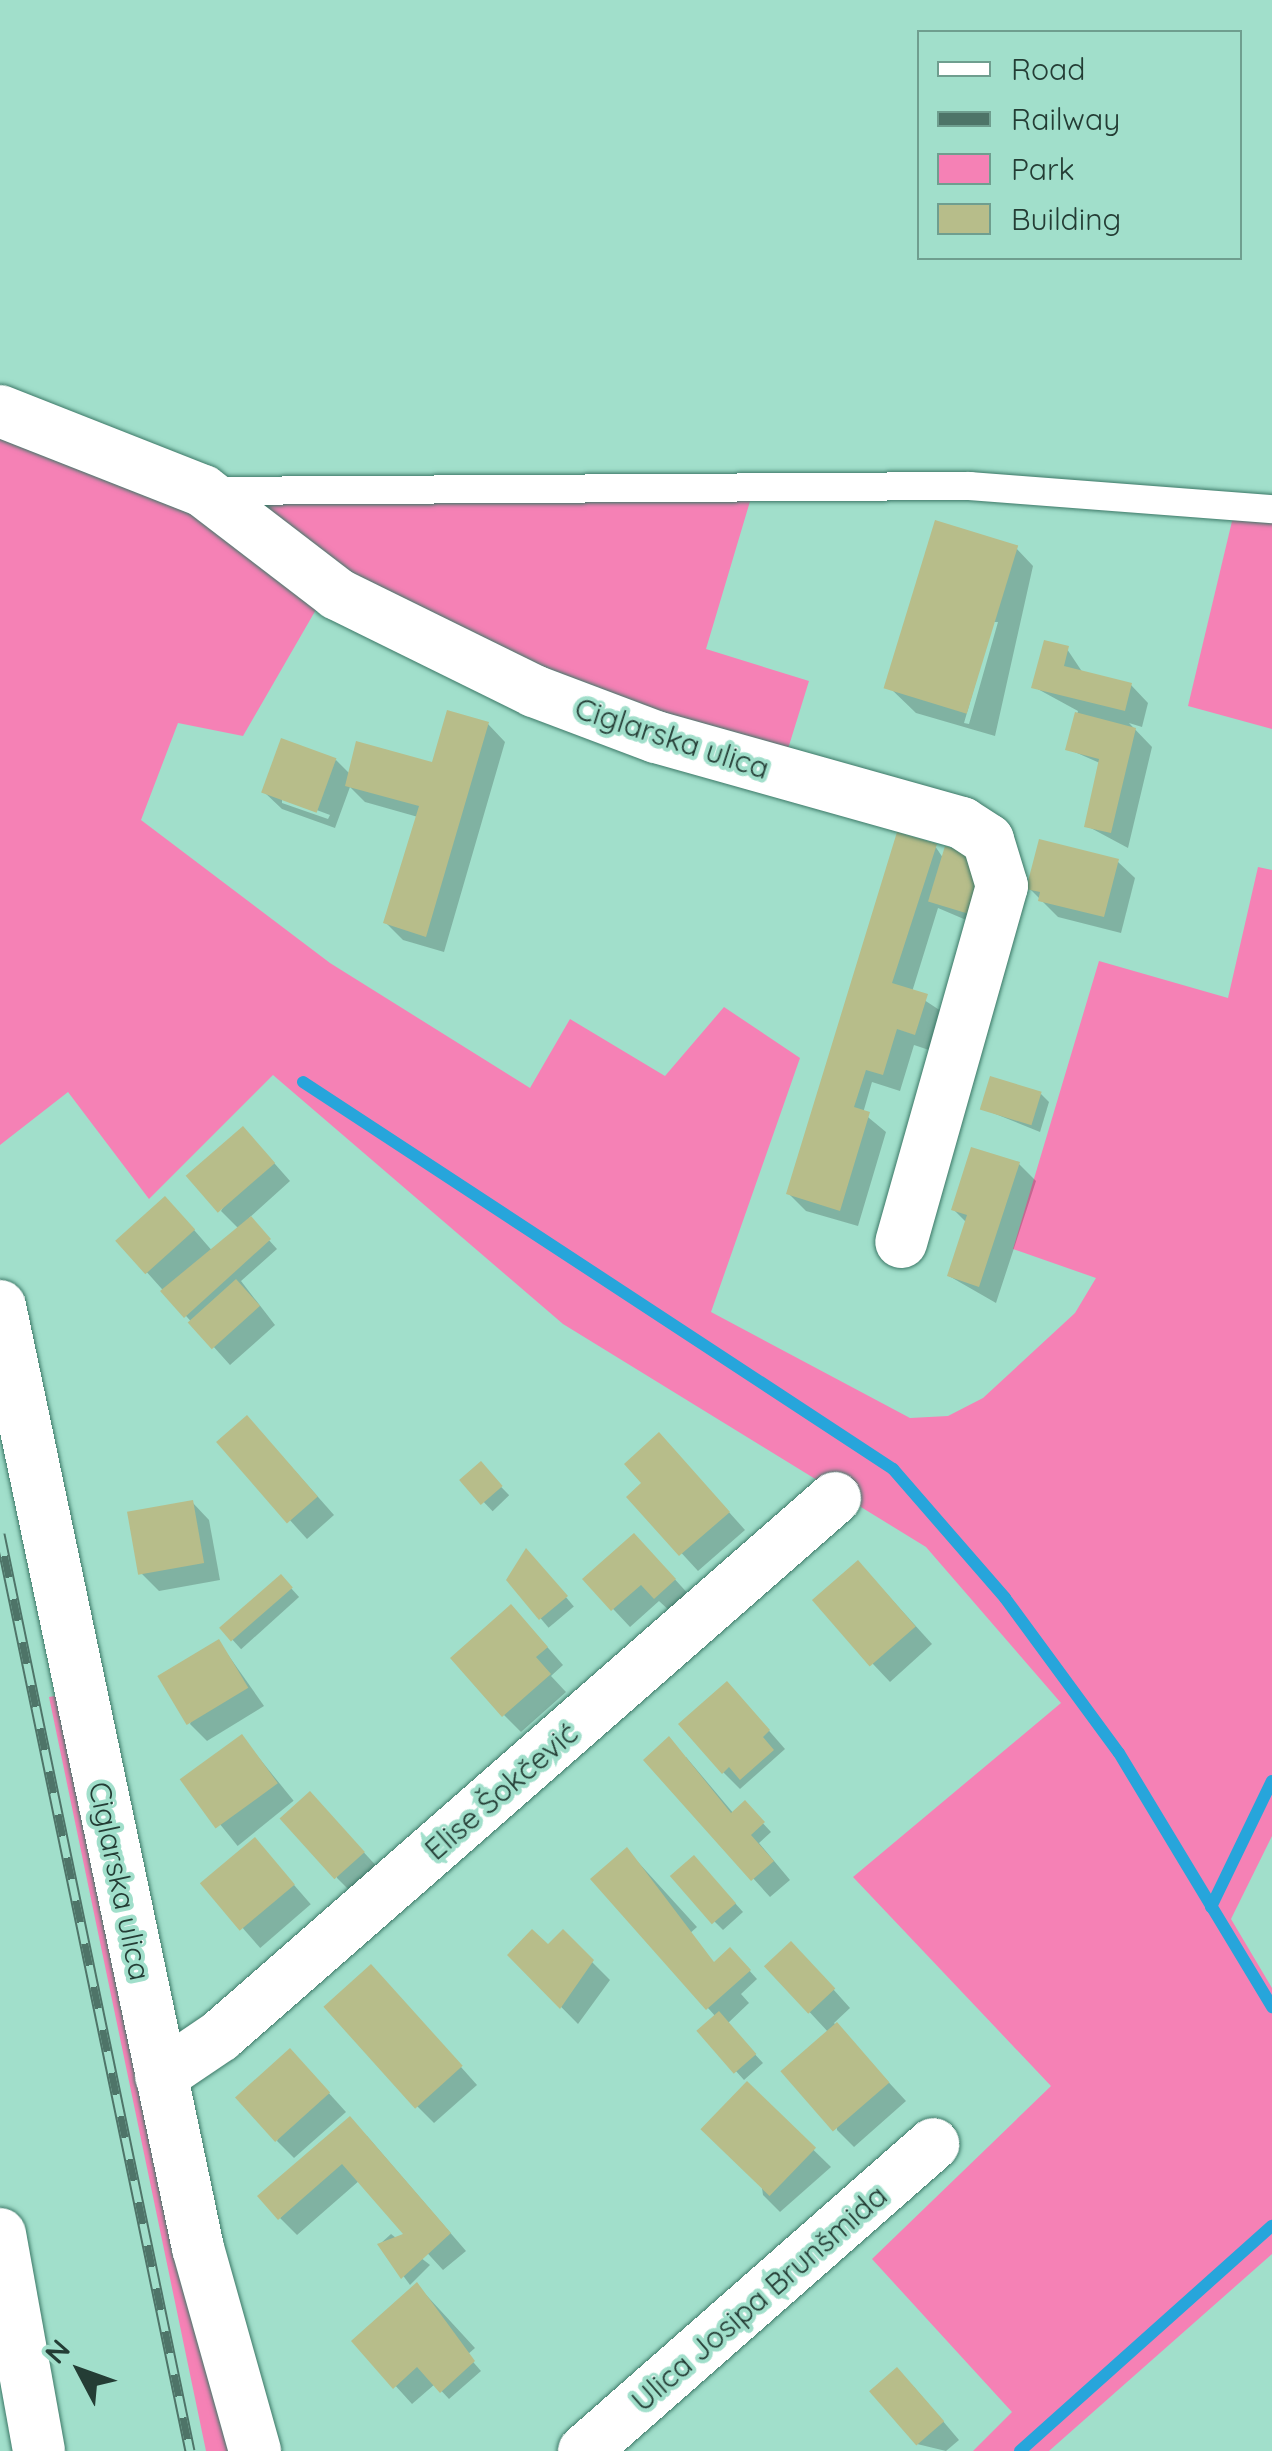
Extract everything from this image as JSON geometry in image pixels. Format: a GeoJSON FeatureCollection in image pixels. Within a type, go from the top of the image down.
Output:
{"type":"FeatureCollection","features":[{"type":"Feature","properties":{"kind":"street","name":"Ciglarska ulica"},"geometry":{"type":"LineString","coordinates":[[0,411],[202,491],[337,594],[454,656],[656,736],[962,823],[988,840],[1002,886],[901,1242]]}},
{"type":"Feature","properties":{"kind":"street","name":"Ciglarska ulica"},"geometry":{"type":"LineString","coordinates":[[0,1306],[161,2076],[255,2451]]}},
{"type":"Feature","properties":{"kind":"street","name":"Elise Šokčević"},"geometry":{"type":"LineString","coordinates":[[161,2076],[220,2036],[835,1498]]}},
{"type":"Feature","properties":{"kind":"street","name":"Ulica Josipa Brunšmida"},"geometry":{"type":"LineString","coordinates":[[584,2451],[934,2144]]}},
{"type":"Feature","properties":{"kind":"street"},"geometry":{"type":"LineString","coordinates":[[0,2234],[14,2394],[39,2451]]}},
{"type":"Feature","properties":{"kind":"lane"},"geometry":{"type":"LineString","coordinates":[[202,491],[970,486],[1272,509]]}},
{"type":"Feature","properties":{"kind":"green space"},"geometry":{"type":"Polygon","coordinates":[[[0,422],[165,490],[325,594],[243,736],[178,723],[141,820],[330,963],[530,1088],[570,1019],[665,1076],[724,1007],[800,1058],[711,1312],[910,1418],[948,1416],[983,1398],[1075,1313],[1096,1278],[1013,1249],[1099,961],[1228,998],[1258,867],[1272,870],[1272,1836],[1231,1919],[1272,1988],[1272,2254],[1049,2451],[973,2451],[1012,2412],[872,2259],[1051,2086],[853,1877],[1061,1703],[926,1547],[563,1324],[273,1075],[149,1199],[68,1092],[0,1145],[0,422]]]}},
{"type":"Feature","properties":{"kind":"green space"},"geometry":{"type":"Polygon","coordinates":[[[751,498],[706,649],[809,681],[783,765],[456,647],[244,504],[751,498]]]}},
{"type":"Feature","properties":{"kind":"green space"},"geometry":{"type":"Polygon","coordinates":[[[1233,517],[1272,521],[1272,729],[1188,706],[1233,517]]]}},
{"type":"Feature","properties":{"kind":"green space"},"geometry":{"type":"Polygon","coordinates":[[[72,1693],[246,2451],[206,2451],[49,1697],[72,1693]]]}},
{"type":"Feature","properties":{"kind":"building"},"geometry":{"type":"Polygon","coordinates":[[[935,520],[1018,545],[967,714],[884,688],[935,520]]]}},
{"type":"Feature","properties":{"kind":"building"},"geometry":{"type":"Polygon","coordinates":[[[1044,640],[1069,646],[1064,666],[1132,683],[1125,711],[1031,688],[1044,640]]]}},
{"type":"Feature","properties":{"kind":"building"},"geometry":{"type":"Polygon","coordinates":[[[447,710],[489,722],[426,937],[383,923],[419,806],[345,786],[356,741],[432,762],[447,710]]]}},
{"type":"Feature","properties":{"kind":"building"},"geometry":{"type":"Polygon","coordinates":[[[1075,712],[1136,728],[1111,833],[1084,827],[1099,759],[1065,750],[1075,712]]]}},
{"type":"Feature","properties":{"kind":"building"},"geometry":{"type":"Polygon","coordinates":[[[281,738],[336,758],[317,813],[261,793],[281,738]]]}},
{"type":"Feature","properties":{"kind":"building"},"geometry":{"type":"Polygon","coordinates":[[[897,832],[937,844],[892,983],[928,994],[915,1035],[897,1029],[883,1075],[866,1070],[854,1107],[870,1112],[840,1211],[786,1194],[897,832]]]}},
{"type":"Feature","properties":{"kind":"building"},"geometry":{"type":"Polygon","coordinates":[[[1039,839],[1119,859],[1104,917],[1038,901],[1040,892],[1026,889],[1039,839]]]}},
{"type":"Feature","properties":{"kind":"building"},"geometry":{"type":"Polygon","coordinates":[[[945,846],[992,860],[975,916],[928,901],[945,846]]]}},
{"type":"Feature","properties":{"kind":"building"},"geometry":{"type":"Polygon","coordinates":[[[990,1076],[1042,1092],[1031,1125],[980,1109],[990,1076]]]}},
{"type":"Feature","properties":{"kind":"building"},"geometry":{"type":"Polygon","coordinates":[[[243,1126],[275,1163],[218,1213],[186,1176],[243,1126]]]}},
{"type":"Feature","properties":{"kind":"building"},"geometry":{"type":"Polygon","coordinates":[[[971,1147],[1020,1162],[979,1287],[947,1276],[967,1215],[951,1210],[971,1147]]]}},
{"type":"Feature","properties":{"kind":"building"},"geometry":{"type":"Polygon","coordinates":[[[165,1196],[195,1229],[145,1274],[115,1241],[165,1196]]]}},
{"type":"Feature","properties":{"kind":"building"},"geometry":{"type":"Polygon","coordinates":[[[251,1216],[271,1239],[184,1318],[160,1291],[251,1216]]]}},
{"type":"Feature","properties":{"kind":"building"},"geometry":{"type":"Polygon","coordinates":[[[236,1279],[260,1306],[212,1349],[188,1322],[236,1279]]]}},
{"type":"Feature","properties":{"kind":"building"},"geometry":{"type":"Polygon","coordinates":[[[247,1415],[318,1497],[287,1523],[216,1442],[247,1415]]]}},
{"type":"Feature","properties":{"kind":"building"},"geometry":{"type":"Polygon","coordinates":[[[659,1432],[730,1512],[679,1556],[626,1497],[641,1483],[624,1464],[659,1432]]]}},
{"type":"Feature","properties":{"kind":"building"},"geometry":{"type":"Polygon","coordinates":[[[481,1461],[503,1486],[481,1505],[459,1480],[481,1461]]]}},
{"type":"Feature","properties":{"kind":"building"},"geometry":{"type":"Polygon","coordinates":[[[193,1500],[204,1563],[138,1575],[127,1512],[193,1500]]]}},
{"type":"Feature","properties":{"kind":"building"},"geometry":{"type":"Polygon","coordinates":[[[634,1533],[676,1579],[654,1599],[641,1585],[611,1611],[582,1579],[634,1533]]]}},
{"type":"Feature","properties":{"kind":"building"},"geometry":{"type":"Polygon","coordinates":[[[526,1548],[568,1596],[539,1620],[506,1580],[526,1548]]]}},
{"type":"Feature","properties":{"kind":"building"},"geometry":{"type":"Polygon","coordinates":[[[858,1560],[916,1626],[870,1666],[812,1600],[858,1560]]]}},
{"type":"Feature","properties":{"kind":"building"},"geometry":{"type":"Polygon","coordinates":[[[281,1574],[293,1588],[231,1641],[219,1628],[281,1574]]]}},
{"type":"Feature","properties":{"kind":"building"},"geometry":{"type":"Polygon","coordinates":[[[511,1604],[548,1647],[536,1657],[551,1674],[502,1717],[450,1658],[511,1604]]]}},
{"type":"Feature","properties":{"kind":"building"},"geometry":{"type":"Polygon","coordinates":[[[219,1639],[248,1688],[187,1725],[157,1676],[219,1639]]]}},
{"type":"Feature","properties":{"kind":"building"},"geometry":{"type":"Polygon","coordinates":[[[727,1681],[770,1730],[763,1737],[774,1750],[740,1780],[729,1767],[722,1774],[678,1724],[727,1681]]]}},
{"type":"Feature","properties":{"kind":"building"},"geometry":{"type":"Polygon","coordinates":[[[242,1734],[278,1783],[216,1829],[180,1779],[242,1734]]]}},
{"type":"Feature","properties":{"kind":"building"},"geometry":{"type":"Polygon","coordinates":[[[669,1736],[731,1813],[745,1800],[765,1822],[751,1835],[774,1861],[751,1881],[643,1760],[669,1736]]]}},
{"type":"Feature","properties":{"kind":"building"},"geometry":{"type":"Polygon","coordinates":[[[310,1791],[365,1852],[334,1879],[280,1818],[310,1791]]]}},
{"type":"Feature","properties":{"kind":"building"},"geometry":{"type":"Polygon","coordinates":[[[255,1837],[295,1884],[240,1931],[200,1883],[255,1837]]]}},
{"type":"Feature","properties":{"kind":"building"},"geometry":{"type":"Polygon","coordinates":[[[627,1847],[714,1962],[730,1947],[751,1970],[706,2010],[590,1879],[627,1847]]]}},
{"type":"Feature","properties":{"kind":"building"},"geometry":{"type":"Polygon","coordinates":[[[694,1855],[736,1903],[712,1924],[670,1876],[694,1855]]]}},
{"type":"Feature","properties":{"kind":"building"},"geometry":{"type":"Polygon","coordinates":[[[532,1929],[548,1944],[563,1929],[594,1960],[560,2009],[507,1955],[532,1929]]]}},
{"type":"Feature","properties":{"kind":"building"},"geometry":{"type":"Polygon","coordinates":[[[791,1941],[835,1989],[808,2014],[764,1966],[791,1941]]]}},
{"type":"Feature","properties":{"kind":"building"},"geometry":{"type":"Polygon","coordinates":[[[371,1964],[463,2066],[415,2109],[323,2007],[371,1964]]]}},
{"type":"Feature","properties":{"kind":"building"},"geometry":{"type":"Polygon","coordinates":[[[719,2011],[756,2054],[734,2074],[696,2031],[719,2011]]]}},
{"type":"Feature","properties":{"kind":"building"},"geometry":{"type":"Polygon","coordinates":[[[837,2022],[889,2082],[833,2132],[780,2071],[837,2022]]]}},
{"type":"Feature","properties":{"kind":"building"},"geometry":{"type":"Polygon","coordinates":[[[290,2048],[330,2093],[275,2142],[235,2098],[290,2048]]]}},
{"type":"Feature","properties":{"kind":"building"},"geometry":{"type":"Polygon","coordinates":[[[747,2081],[816,2148],[770,2196],[700,2129],[747,2081]]]}},
{"type":"Feature","properties":{"kind":"building"},"geometry":{"type":"Polygon","coordinates":[[[350,2116],[451,2233],[401,2279],[377,2244],[403,2234],[342,2164],[278,2220],[257,2196],[350,2116]]]}},
{"type":"Feature","properties":{"kind":"building"},"geometry":{"type":"Polygon","coordinates":[[[417,2282],[475,2361],[440,2393],[417,2367],[393,2389],[351,2341],[417,2282]]]}},
{"type":"Feature","properties":{"kind":"building"},"geometry":{"type":"Polygon","coordinates":[[[897,2367],[944,2421],[916,2446],[869,2391],[897,2367]]]}},
{"type":"Feature","properties":{"kind":"waterway"},"geometry":{"type":"LineString","coordinates":[[303,1082],[893,1469],[1005,1598],[1119,1753],[1272,2007]]}},
{"type":"Feature","properties":{"kind":"waterway"},"geometry":{"type":"LineString","coordinates":[[1211,1907],[1272,1781]]}},
{"type":"Feature","properties":{"kind":"waterway"},"geometry":{"type":"LineString","coordinates":[[1020,2451],[1272,2226]]}},
{"type":"Feature","properties":{"kind":"railway"},"geometry":{"type":"LineString","coordinates":[[0,1534],[190,2451]]}}]}
